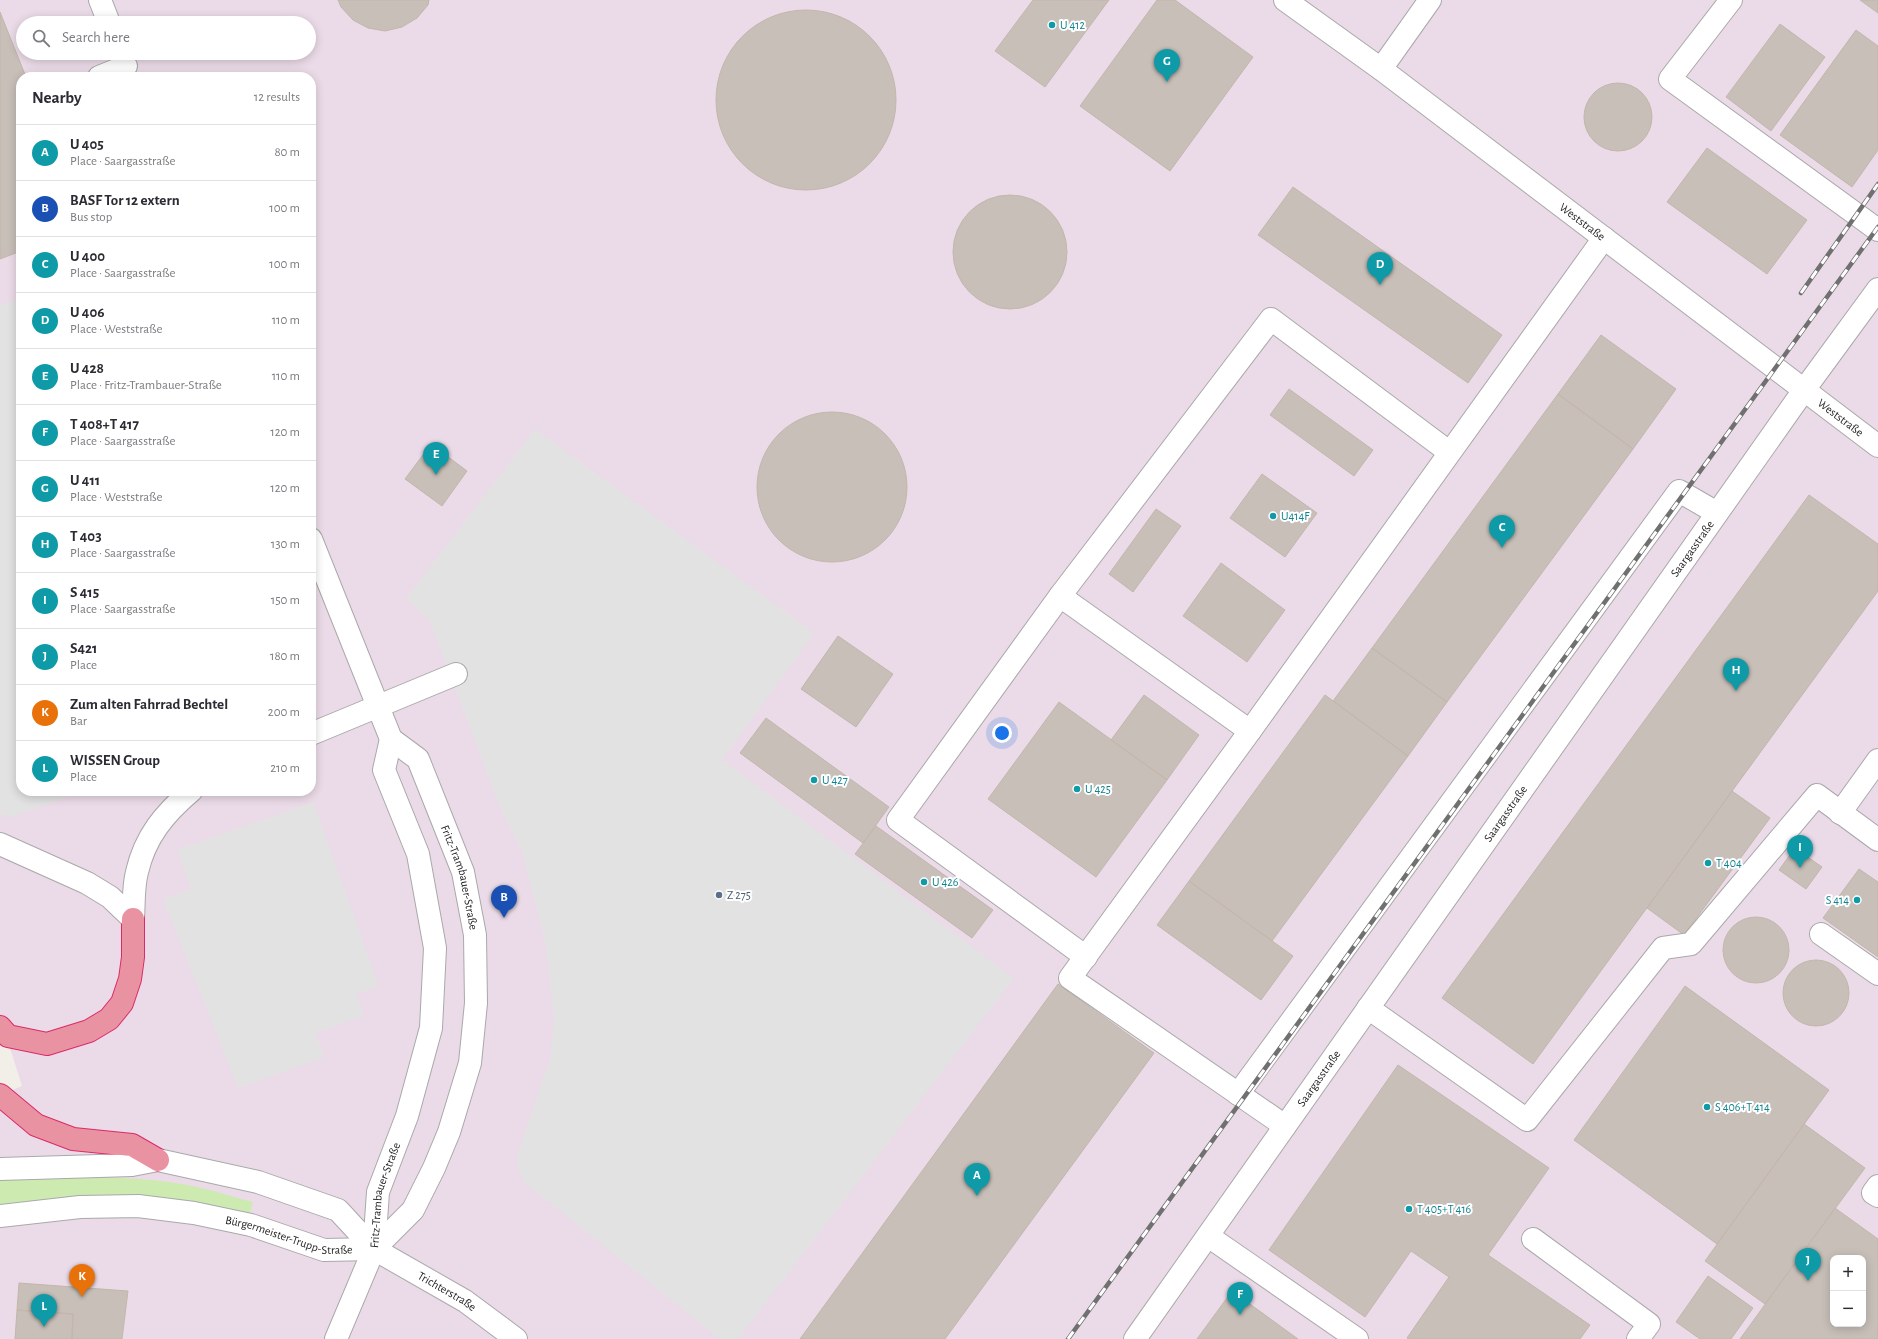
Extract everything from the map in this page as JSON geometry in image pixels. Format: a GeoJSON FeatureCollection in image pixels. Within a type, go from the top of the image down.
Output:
{"type":"FeatureCollection","features":[{"type":"Feature","properties":{"kind":"highway"},"geometry":{"type":"LineString","coordinates":[[0,1027],[8,1036],[47,1044],[89,1031],[109,1019],[122,1003],[130,978],[133,957],[133,919]]}},
{"type":"Feature","properties":{"kind":"highway"},"geometry":{"type":"LineString","coordinates":[[0,1095],[36,1125],[73,1139],[132,1145],[158,1160]]}},
{"type":"Feature","properties":{"kind":"street"},"geometry":{"type":"LineString","coordinates":[[100,0],[107,16]]}},
{"type":"Feature","properties":{"kind":"street","name":"Weststraße"},"geometry":{"type":"LineString","coordinates":[[1285,0],[1381,69],[1878,446]]}},
{"type":"Feature","properties":{"kind":"street"},"geometry":{"type":"LineString","coordinates":[[1381,69],[1430,0]]}},
{"type":"Feature","properties":{"kind":"street"},"geometry":{"type":"LineString","coordinates":[[1731,0],[1670,79],[1878,230]]}},
{"type":"Feature","properties":{"kind":"street"},"geometry":{"type":"LineString","coordinates":[[111,72],[126,66]]}},
{"type":"Feature","properties":{"kind":"street"},"geometry":{"type":"LineString","coordinates":[[1285,1126],[1070,978],[1250,731],[1604,238]]}},
{"type":"Feature","properties":{"kind":"street","name":"Saargasstraße"},"geometry":{"type":"LineString","coordinates":[[1135,1339],[1804,390],[1878,289]]}},
{"type":"Feature","properties":{"kind":"street"},"geometry":{"type":"LineString","coordinates":[[1086,957],[898,820],[1060,596],[1271,319],[1449,452]]}},
{"type":"Feature","properties":{"kind":"street"},"geometry":{"type":"LineString","coordinates":[[1238,1094],[1679,491],[1717,513]]}},
{"type":"Feature","properties":{"kind":"street","name":"Fritz-Trambauer-Straße"},"geometry":{"type":"LineString","coordinates":[[316,552],[392,739],[418,760],[463,872],[475,935],[476,1003],[470,1063],[449,1132],[434,1168],[413,1210],[374,1248]]}},
{"type":"Feature","properties":{"kind":"street"},"geometry":{"type":"LineString","coordinates":[[1060,596],[1250,731]]}},
{"type":"Feature","properties":{"kind":"street"},"geometry":{"type":"LineString","coordinates":[[316,732],[456,674]]}},
{"type":"Feature","properties":{"kind":"street","name":"Fritz-Trambauer-Straße"},"geometry":{"type":"LineString","coordinates":[[374,1248],[378,1192],[407,1116],[431,1028],[434,948],[418,854],[384,770],[392,739]]}},
{"type":"Feature","properties":{"kind":"street"},"geometry":{"type":"LineString","coordinates":[[1840,813],[1878,760]]}},
{"type":"Feature","properties":{"kind":"street"},"geometry":{"type":"LineString","coordinates":[[1368,1008],[1527,1120],[1663,948],[1691,944],[1817,795],[1878,840]]}},
{"type":"Feature","properties":{"kind":"street"},"geometry":{"type":"LineString","coordinates":[[133,919],[137,873],[150,835],[171,807],[184,796]]}},
{"type":"Feature","properties":{"kind":"street"},"geometry":{"type":"LineString","coordinates":[[0,844],[87,883],[110,897],[133,919]]}},
{"type":"Feature","properties":{"kind":"street"},"geometry":{"type":"LineString","coordinates":[[1821,934],[1878,974]]}},
{"type":"Feature","properties":{"kind":"street","name":"Bürgermeister-Trupp-Straße"},"geometry":{"type":"LineString","coordinates":[[0,1169],[132,1165],[158,1160],[258,1182],[338,1210],[374,1248]]}},
{"type":"Feature","properties":{"kind":"street"},"geometry":{"type":"LineString","coordinates":[[1878,1186],[1873,1193],[1878,1196]]}},
{"type":"Feature","properties":{"kind":"street","name":"Bürgermeister-Trupp-Straße"},"geometry":{"type":"LineString","coordinates":[[0,1216],[80,1207],[138,1206],[194,1213],[251,1226],[324,1250],[374,1248]]}},
{"type":"Feature","properties":{"kind":"street"},"geometry":{"type":"LineString","coordinates":[[1208,1236],[1357,1339]]}},
{"type":"Feature","properties":{"kind":"street"},"geometry":{"type":"LineString","coordinates":[[1533,1239],[1649,1324],[1638,1339]]}},
{"type":"Feature","properties":{"kind":"street"},"geometry":{"type":"LineString","coordinates":[[336,1339],[374,1248]]}},
{"type":"Feature","properties":{"kind":"street","name":"Trichterstraße"},"geometry":{"type":"LineString","coordinates":[[374,1248],[465,1301],[516,1339]]}},
{"type":"Feature","properties":{"kind":"shaded area"},"geometry":{"type":"Polygon","coordinates":[[[0,0],[1878,0],[1878,1339],[0,1339],[0,1095],[22,1086],[0,1016],[0,0]]]}},
{"type":"Feature","properties":{"kind":"shaded area"},"geometry":{"type":"Polygon","coordinates":[[[16,300],[16,796],[68,796],[9,818],[0,813],[0,306],[16,300]]]}},
{"type":"Feature","properties":{"kind":"shaded area","name":"Z 275"},"geometry":{"type":"Polygon","coordinates":[[[535,429],[814,633],[722,760],[1014,978],[738,1339],[720,1339],[523,1181],[516,1160],[550,1059],[554,1021],[545,940],[522,851],[500,807],[429,619],[406,599],[535,429]]]}},
{"type":"Feature","properties":{"kind":"shaded area"},"geometry":{"type":"Polygon","coordinates":[[[313,802],[379,986],[356,994],[364,1016],[315,1033],[324,1057],[238,1088],[163,899],[191,889],[177,850],[313,802]]]}},
{"type":"Feature","properties":{"kind":"green space"},"geometry":{"type":"Polygon","coordinates":[[[46,1177],[124,1178],[163,1181],[202,1188],[253,1202],[250,1213],[197,1202],[140,1197],[79,1196],[0,1205],[0,1181],[46,1177]]]}},
{"type":"Feature","properties":{"kind":"building"},"geometry":{"type":"Polygon","coordinates":[[[338,0],[429,0],[428,5],[417,18],[402,27],[385,31],[368,28],[353,20],[341,7],[338,0]]]}},
{"type":"Feature","properties":{"kind":"building","name":"U 412"},"geometry":{"type":"Polygon","coordinates":[[[1033,0],[1109,0],[1045,87],[995,51],[1033,0]]]}},
{"type":"Feature","properties":{"kind":"building"},"geometry":{"type":"Polygon","coordinates":[[[1157,0],[1175,0],[1253,57],[1170,171],[1080,106],[1157,0]]]}},
{"type":"Feature","properties":{"kind":"building"},"geometry":{"type":"Polygon","coordinates":[[[1860,0],[1878,0],[1878,13],[1860,0]]]}},
{"type":"Feature","properties":{"kind":"building"},"geometry":{"type":"Polygon","coordinates":[[[806,10],[824,12],[840,17],[856,25],[875,43],[881,50],[892,74],[896,100],[894,118],[889,134],[881,150],[863,169],[856,175],[832,186],[806,190],[788,188],[772,183],[756,175],[737,157],[731,150],[720,126],[716,100],[718,82],[723,66],[731,50],[749,31],[756,25],[780,14],[806,10]]]}},
{"type":"Feature","properties":{"kind":"building"},"geometry":{"type":"Polygon","coordinates":[[[0,12],[16,52],[16,60],[19,60],[24,72],[16,72],[16,253],[0,259],[0,12]]]}},
{"type":"Feature","properties":{"kind":"building"},"geometry":{"type":"Polygon","coordinates":[[[1780,24],[1825,57],[1771,131],[1726,97],[1780,24]]]}},
{"type":"Feature","properties":{"kind":"building"},"geometry":{"type":"Polygon","coordinates":[[[1856,30],[1878,46],[1878,150],[1852,187],[1780,135],[1856,30]]]}},
{"type":"Feature","properties":{"kind":"building"},"geometry":{"type":"Polygon","coordinates":[[[1618,83],[1631,86],[1642,93],[1649,104],[1652,117],[1649,130],[1642,141],[1631,148],[1618,151],[1605,148],[1594,141],[1587,130],[1584,117],[1587,104],[1594,93],[1605,86],[1618,83]]]}},
{"type":"Feature","properties":{"kind":"building"},"geometry":{"type":"Polygon","coordinates":[[[1707,148],[1807,220],[1767,274],[1667,202],[1707,148]]]}},
{"type":"Feature","properties":{"kind":"building"},"geometry":{"type":"Polygon","coordinates":[[[1293,187],[1502,335],[1468,383],[1258,235],[1293,187]]]}},
{"type":"Feature","properties":{"kind":"building"},"geometry":{"type":"Polygon","coordinates":[[[1010,195],[1032,199],[1051,211],[1063,230],[1067,252],[1063,274],[1051,293],[1032,305],[1010,309],[988,305],[969,293],[957,274],[953,252],[957,230],[969,211],[988,199],[1010,195]]]}},
{"type":"Feature","properties":{"kind":"building"},"geometry":{"type":"Polygon","coordinates":[[[1601,335],[1676,389],[1633,449],[1558,394],[1601,335]]]}},
{"type":"Feature","properties":{"kind":"building"},"geometry":{"type":"Polygon","coordinates":[[[1289,389],[1373,450],[1354,476],[1270,415],[1289,389]]]}},
{"type":"Feature","properties":{"kind":"building"},"geometry":{"type":"Polygon","coordinates":[[[1558,394],[1633,449],[1447,702],[1372,648],[1558,394]]]}},
{"type":"Feature","properties":{"kind":"building"},"geometry":{"type":"Polygon","coordinates":[[[839,412],[861,417],[874,424],[890,439],[902,458],[906,472],[906,502],[902,516],[895,529],[880,545],[861,557],[847,561],[825,562],[803,557],[790,550],[769,529],[762,516],[758,502],[757,480],[762,458],[769,445],[790,424],[803,417],[817,413],[839,412]]]}},
{"type":"Feature","properties":{"kind":"building"},"geometry":{"type":"Polygon","coordinates":[[[431,444],[467,471],[442,506],[405,479],[431,444]]]}},
{"type":"Feature","properties":{"kind":"building","name":"U414F"},"geometry":{"type":"Polygon","coordinates":[[[1262,474],[1317,513],[1285,557],[1230,518],[1262,474]]]}},
{"type":"Feature","properties":{"kind":"building"},"geometry":{"type":"Polygon","coordinates":[[[1809,495],[1878,544],[1878,591],[1533,1064],[1442,998],[1809,495]]]}},
{"type":"Feature","properties":{"kind":"building"},"geometry":{"type":"Polygon","coordinates":[[[1156,509],[1181,526],[1133,592],[1109,574],[1156,509]]]}},
{"type":"Feature","properties":{"kind":"building"},"geometry":{"type":"Polygon","coordinates":[[[1221,563],[1285,610],[1247,662],[1183,616],[1221,563]]]}},
{"type":"Feature","properties":{"kind":"building"},"geometry":{"type":"Polygon","coordinates":[[[838,636],[893,674],[856,727],[801,689],[838,636]]]}},
{"type":"Feature","properties":{"kind":"building"},"geometry":{"type":"Polygon","coordinates":[[[1372,648],[1447,702],[1408,756],[1333,701],[1372,648]]]}},
{"type":"Feature","properties":{"kind":"building"},"geometry":{"type":"Polygon","coordinates":[[[1144,695],[1199,735],[1167,780],[1111,740],[1144,695]]]}},
{"type":"Feature","properties":{"kind":"building"},"geometry":{"type":"Polygon","coordinates":[[[1325,695],[1408,756],[1272,941],[1189,881],[1325,695]]]}},
{"type":"Feature","properties":{"kind":"building","name":"U 425"},"geometry":{"type":"Polygon","coordinates":[[[1059,702],[1167,780],[1096,877],[988,799],[1059,702]]]}},
{"type":"Feature","properties":{"kind":"building","name":"U 427"},"geometry":{"type":"Polygon","coordinates":[[[766,718],[889,807],[863,843],[740,753],[766,718]]]}},
{"type":"Feature","properties":{"kind":"building","name":"T 404"},"geometry":{"type":"Polygon","coordinates":[[[1732,791],[1770,818],[1684,935],[1647,908],[1732,791]]]}},
{"type":"Feature","properties":{"kind":"building","name":"U 426"},"geometry":{"type":"Polygon","coordinates":[[[876,826],[993,910],[972,938],[855,854],[876,826]]]}},
{"type":"Feature","properties":{"kind":"building"},"geometry":{"type":"Polygon","coordinates":[[[1795,848],[1822,867],[1806,889],[1779,870],[1795,848]]]}},
{"type":"Feature","properties":{"kind":"building","name":"S 414"},"geometry":{"type":"Polygon","coordinates":[[[1859,869],[1878,882],[1878,957],[1823,918],[1859,869]]]}},
{"type":"Feature","properties":{"kind":"building"},"geometry":{"type":"Polygon","coordinates":[[[1189,881],[1293,956],[1261,1000],[1157,925],[1189,881]]]}},
{"type":"Feature","properties":{"kind":"building"},"geometry":{"type":"Polygon","coordinates":[[[1756,917],[1769,920],[1779,927],[1786,937],[1789,950],[1786,963],[1779,973],[1769,980],[1756,983],[1743,980],[1733,973],[1726,963],[1723,950],[1726,937],[1733,927],[1743,920],[1756,917]]]}},
{"type":"Feature","properties":{"kind":"building"},"geometry":{"type":"Polygon","coordinates":[[[1816,960],[1829,963],[1839,970],[1846,980],[1849,993],[1846,1006],[1839,1016],[1829,1023],[1816,1026],[1803,1023],[1793,1016],[1786,1006],[1783,993],[1786,980],[1793,970],[1803,963],[1816,960]]]}},
{"type":"Feature","properties":{"kind":"building"},"geometry":{"type":"Polygon","coordinates":[[[1058,984],[1154,1053],[945,1339],[800,1339],[1058,984]]]}},
{"type":"Feature","properties":{"kind":"building","name":"S 406+T 414"},"geometry":{"type":"Polygon","coordinates":[[[1685,986],[1829,1090],[1717,1244],[1574,1140],[1685,986]]]}},
{"type":"Feature","properties":{"kind":"building","name":"T 405+T 416"},"geometry":{"type":"Polygon","coordinates":[[[1398,1065],[1549,1168],[1488,1255],[1590,1325],[1580,1339],[1409,1339],[1407,1338],[1449,1277],[1411,1251],[1365,1317],[1269,1250],[1398,1065]]]}},
{"type":"Feature","properties":{"kind":"building"},"geometry":{"type":"Polygon","coordinates":[[[1804,1124],[1865,1168],[1765,1304],[1705,1261],[1804,1124]]]}},
{"type":"Feature","properties":{"kind":"building"},"geometry":{"type":"Polygon","coordinates":[[[1835,1208],[1878,1239],[1878,1339],[1740,1339],[1835,1208]]]}},
{"type":"Feature","properties":{"kind":"building"},"geometry":{"type":"Polygon","coordinates":[[[1708,1276],[1753,1308],[1731,1339],[1700,1339],[1676,1322],[1708,1276]]]}},
{"type":"Feature","properties":{"kind":"building"},"geometry":{"type":"Polygon","coordinates":[[[19,1283],[128,1291],[122,1339],[72,1339],[73,1314],[17,1310],[19,1283]]]}},
{"type":"Feature","properties":{"kind":"building"},"geometry":{"type":"Polygon","coordinates":[[[1232,1291],[1298,1339],[1197,1339],[1232,1291]]]}},
{"type":"Feature","properties":{"kind":"building"},"geometry":{"type":"Polygon","coordinates":[[[17,1310],[73,1314],[72,1339],[15,1339],[17,1310]]]}},
{"type":"Feature","properties":{"kind":"railway"},"geometry":{"type":"LineString","coordinates":[[1801,293],[1878,184]]}},
{"type":"Feature","properties":{"kind":"railway"},"geometry":{"type":"LineString","coordinates":[[1068,1339],[1878,227]]}},
{"type":"Feature","properties":{"kind":"place","name":"U 412"},"geometry":{"type":"Point","coordinates":[1052,25]}},
{"type":"Feature","properties":{"kind":"place","name":"U 411"},"geometry":{"type":"Point","coordinates":[1167,82]}},
{"type":"Feature","properties":{"kind":"place","name":"U 406"},"geometry":{"type":"Point","coordinates":[1380,285]}},
{"type":"Feature","properties":{"kind":"place","name":"U 428"},"geometry":{"type":"Point","coordinates":[436,475]}},
{"type":"Feature","properties":{"kind":"place","name":"U414F"},"geometry":{"type":"Point","coordinates":[1273,516]}},
{"type":"Feature","properties":{"kind":"place","name":"U 400"},"geometry":{"type":"Point","coordinates":[1502,548]}},
{"type":"Feature","properties":{"kind":"place","name":"T 403"},"geometry":{"type":"Point","coordinates":[1736,691]}},
{"type":"Feature","properties":{"kind":"place","name":"U 427"},"geometry":{"type":"Point","coordinates":[814,780]}},
{"type":"Feature","properties":{"kind":"place","name":"U 425"},"geometry":{"type":"Point","coordinates":[1077,789]}},
{"type":"Feature","properties":{"kind":"place","name":"T 404"},"geometry":{"type":"Point","coordinates":[1708,863]}},
{"type":"Feature","properties":{"kind":"place","name":"S 415"},"geometry":{"type":"Point","coordinates":[1800,868]}},
{"type":"Feature","properties":{"kind":"place","name":"U 426"},"geometry":{"type":"Point","coordinates":[924,882]}},
{"type":"Feature","properties":{"kind":"place","name":"Z 275"},"geometry":{"type":"Point","coordinates":[719,895]}},
{"type":"Feature","properties":{"kind":"place","name":"S 414"},"geometry":{"type":"Point","coordinates":[1857,900]}},
{"type":"Feature","properties":{"kind":"place","name":"BASF Tor 12 extern"},"geometry":{"type":"Point","coordinates":[504,918]}},
{"type":"Feature","properties":{"kind":"place","name":"S 406+T 414"},"geometry":{"type":"Point","coordinates":[1707,1107]}},
{"type":"Feature","properties":{"kind":"place","name":"U 405"},"geometry":{"type":"Point","coordinates":[977,1196]}},
{"type":"Feature","properties":{"kind":"place","name":"T 405+T 416"},"geometry":{"type":"Point","coordinates":[1409,1209]}},
{"type":"Feature","properties":{"kind":"place","name":"S421"},"geometry":{"type":"Point","coordinates":[1808,1281]}},
{"type":"Feature","properties":{"kind":"place","name":"Zum alten Fahrrad Bechtel"},"geometry":{"type":"Point","coordinates":[82,1297]}},
{"type":"Feature","properties":{"kind":"place","name":"T 408+T 417"},"geometry":{"type":"Point","coordinates":[1240,1315]}},
{"type":"Feature","properties":{"kind":"place","name":"WISSEN Group"},"geometry":{"type":"Point","coordinates":[44,1327]}}]}
